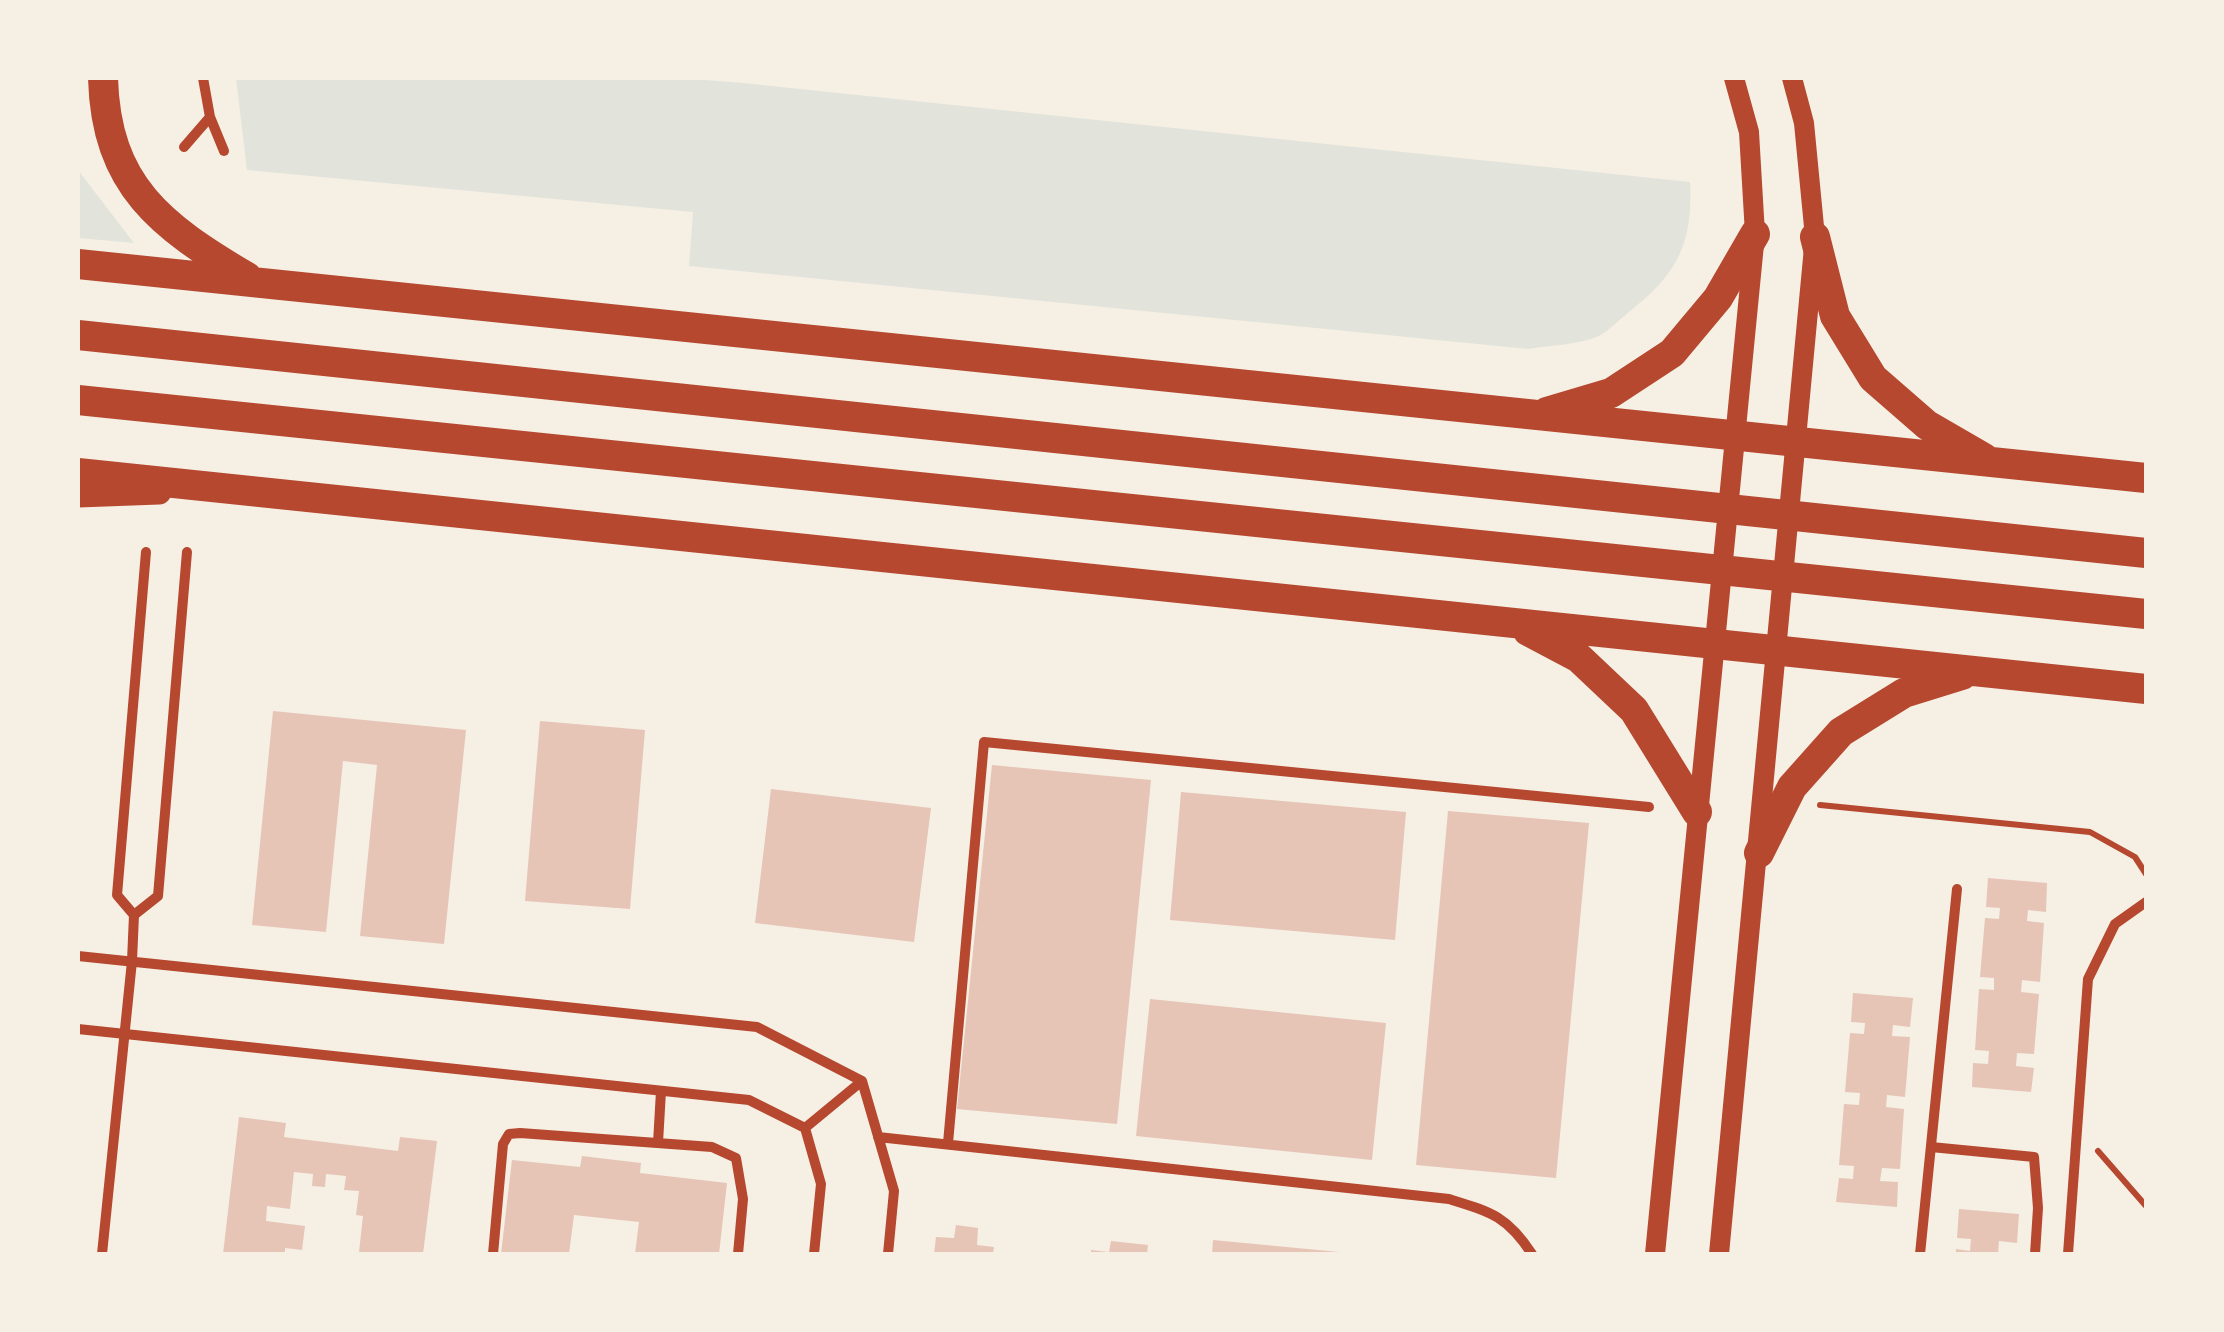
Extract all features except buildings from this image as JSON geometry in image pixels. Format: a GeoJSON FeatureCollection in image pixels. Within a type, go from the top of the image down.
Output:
{"type":"FeatureCollection","features":[{"type":"Feature","properties":{"kind":"highway"},"geometry":{"type":"LineString","coordinates":[[103,78],[104,115],[117,156],[147,204],[184,240],[257,283]]}},
{"type":"Feature","properties":{"kind":"highway"},"geometry":{"type":"LineString","coordinates":[[1535,416],[1612,392],[1672,353],[1718,298],[1755,234]]}},
{"type":"Feature","properties":{"kind":"highway"},"geometry":{"type":"LineString","coordinates":[[1815,236],[1835,316],[1873,378],[1927,425],[1993,462]]}},
{"type":"Feature","properties":{"kind":"highway"},"geometry":{"type":"LineString","coordinates":[[78,264],[2146,478]]}},
{"type":"Feature","properties":{"kind":"highway"},"geometry":{"type":"LineString","coordinates":[[78,335],[2146,552]]}},
{"type":"Feature","properties":{"kind":"highway"},"geometry":{"type":"LineString","coordinates":[[78,400],[2146,614]]}},
{"type":"Feature","properties":{"kind":"highway"},"geometry":{"type":"LineString","coordinates":[[78,473],[2146,689]]}},
{"type":"Feature","properties":{"kind":"highway"},"geometry":{"type":"LineString","coordinates":[[1512,622],[1579,658],[1634,710],[1698,812]]}},
{"type":"Feature","properties":{"kind":"highway"},"geometry":{"type":"LineString","coordinates":[[1759,853],[1792,787],[1841,732],[1904,692],[1974,671]]}},
{"type":"Feature","properties":{"kind":"main road"},"geometry":{"type":"LineString","coordinates":[[1654,1254],[1755,234],[1749,132],[1734,78]]}},
{"type":"Feature","properties":{"kind":"main road"},"geometry":{"type":"LineString","coordinates":[[1720,1254],[1815,236],[1804,123],[1792,78]]}},
{"type":"Feature","properties":{"kind":"main road"},"geometry":{"type":"LineString","coordinates":[[78,495],[234,490]]}},
{"type":"Feature","properties":{"kind":"street"},"geometry":{"type":"LineString","coordinates":[[203,78],[210,117],[224,151]]}},
{"type":"Feature","properties":{"kind":"street"},"geometry":{"type":"LineString","coordinates":[[184,147],[210,117]]}},
{"type":"Feature","properties":{"kind":"street"},"geometry":{"type":"LineString","coordinates":[[102,1254],[132,962],[134,915],[118,896],[146,552]]}},
{"type":"Feature","properties":{"kind":"street"},"geometry":{"type":"LineString","coordinates":[[134,915],[158,896],[187,552]]}},
{"type":"Feature","properties":{"kind":"street"},"geometry":{"type":"LineString","coordinates":[[948,1143],[984,742],[1649,807]]}},
{"type":"Feature","properties":{"kind":"street"},"geometry":{"type":"LineString","coordinates":[[1920,1254],[1957,889]]}},
{"type":"Feature","properties":{"kind":"street"},"geometry":{"type":"LineString","coordinates":[[2068,1254],[2088,980],[2115,924],[2146,902]]}},
{"type":"Feature","properties":{"kind":"street"},"geometry":{"type":"LineString","coordinates":[[78,956],[758,1027],[862,1081],[894,1192],[888,1254]]}},
{"type":"Feature","properties":{"kind":"street"},"geometry":{"type":"LineString","coordinates":[[78,1029],[749,1100],[805,1128],[822,1184],[814,1254]]}},
{"type":"Feature","properties":{"kind":"street"},"geometry":{"type":"LineString","coordinates":[[805,1128],[862,1081]]}},
{"type":"Feature","properties":{"kind":"street"},"geometry":{"type":"LineString","coordinates":[[658,1143],[661,1090]]}},
{"type":"Feature","properties":{"kind":"street"},"geometry":{"type":"LineString","coordinates":[[494,1254],[503,1144],[509,1134],[712,1147],[736,1158],[743,1199],[738,1254]]}},
{"type":"Feature","properties":{"kind":"street"},"geometry":{"type":"LineString","coordinates":[[878,1136],[1449,1199],[1486,1210],[1515,1228],[1532,1254]]}},
{"type":"Feature","properties":{"kind":"street"},"geometry":{"type":"LineString","coordinates":[[1931,1148],[2034,1157],[2038,1208],[2035,1254]]}},
{"type":"Feature","properties":{"kind":"path"},"geometry":{"type":"LineString","coordinates":[[1784,802],[2090,832],[2135,857],[2146,874]]}},
{"type":"Feature","properties":{"kind":"path"},"geometry":{"type":"LineString","coordinates":[[2077,1126],[2146,1206]]}},
{"type":"Feature","properties":{"kind":"shaded area"},"geometry":{"type":"Polygon","coordinates":[[[236,78],[681,78],[743,83],[1690,182],[1689,222],[1671,270],[1607,331],[1583,341],[1528,349],[689,266],[693,212],[247,170],[236,78]]]}},
{"type":"Feature","properties":{"kind":"shaded area"},"geometry":{"type":"Polygon","coordinates":[[[78,170],[134,243],[78,238],[78,170]]]}}]}
